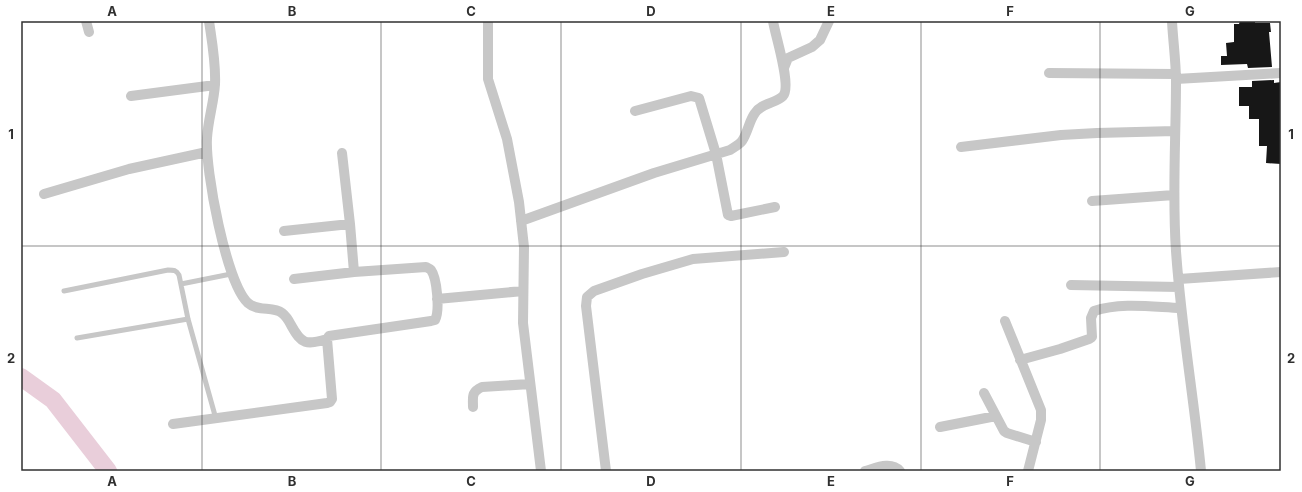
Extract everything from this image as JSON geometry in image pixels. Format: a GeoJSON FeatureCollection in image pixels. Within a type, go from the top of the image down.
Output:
{"type":"FeatureCollection","features":[{"type":"Feature","properties":{"kind":"street"},"geometry":{"type":"LineString","coordinates":[[86,21],[89,32]]}},
{"type":"Feature","properties":{"kind":"street"},"geometry":{"type":"LineString","coordinates":[[209,21],[215,64],[215,85],[207,138],[207,152],[218,223],[231,274],[237,288],[247,302],[254,308],[281,312],[286,316],[295,333],[302,341],[306,343],[327,339],[329,336],[432,321],[435,320],[438,312],[433,276],[430,270],[426,267],[354,272],[294,279]]}},
{"type":"Feature","properties":{"kind":"street"},"geometry":{"type":"LineString","coordinates":[[488,21],[488,79],[506,139],[519,202],[524,247],[523,323],[541,471]]}},
{"type":"Feature","properties":{"kind":"street"},"geometry":{"type":"LineString","coordinates":[[521,221],[654,173],[730,150],[737,146],[742,141],[756,110],[783,97],[785,93],[784,68],[773,21]]}},
{"type":"Feature","properties":{"kind":"street"},"geometry":{"type":"LineString","coordinates":[[784,68],[788,58],[812,47],[820,40],[828,21]]}},
{"type":"Feature","properties":{"kind":"street"},"geometry":{"type":"LineString","coordinates":[[1172,21],[1175,76],[1174,195],[1176,251],[1181,308],[1196,419],[1201,471]]}},
{"type":"Feature","properties":{"kind":"street"},"geometry":{"type":"LineString","coordinates":[[1049,73],[1175,76],[1281,73]]}},
{"type":"Feature","properties":{"kind":"street"},"geometry":{"type":"LineString","coordinates":[[131,96],[215,85]]}},
{"type":"Feature","properties":{"kind":"street"},"geometry":{"type":"LineString","coordinates":[[635,111],[691,96],[699,98],[716,154],[728,215],[732,216],[775,207]]}},
{"type":"Feature","properties":{"kind":"street"},"geometry":{"type":"LineString","coordinates":[[960,147],[1061,135],[1175,131]]}},
{"type":"Feature","properties":{"kind":"street"},"geometry":{"type":"LineString","coordinates":[[44,194],[129,169],[207,152]]}},
{"type":"Feature","properties":{"kind":"street"},"geometry":{"type":"LineString","coordinates":[[342,153],[354,272]]}},
{"type":"Feature","properties":{"kind":"street"},"geometry":{"type":"LineString","coordinates":[[1092,201],[1174,195]]}},
{"type":"Feature","properties":{"kind":"street"},"geometry":{"type":"LineString","coordinates":[[284,232],[350,224]]}},
{"type":"Feature","properties":{"kind":"street"},"geometry":{"type":"LineString","coordinates":[[606,471],[586,306],[587,297],[594,291],[642,274],[693,259],[784,252]]}},
{"type":"Feature","properties":{"kind":"street"},"geometry":{"type":"LineString","coordinates":[[1071,285],[1179,283],[1281,272]]}},
{"type":"Feature","properties":{"kind":"street"},"geometry":{"type":"LineString","coordinates":[[437,299],[523,291]]}},
{"type":"Feature","properties":{"kind":"street"},"geometry":{"type":"LineString","coordinates":[[1020,360],[1089,339],[1092,336],[1091,318],[1094,310],[1100,308],[1122,306],[1181,308]]}},
{"type":"Feature","properties":{"kind":"street"},"geometry":{"type":"LineString","coordinates":[[1005,321],[1041,410],[1041,420],[1028,471]]}},
{"type":"Feature","properties":{"kind":"street"},"geometry":{"type":"LineString","coordinates":[[173,424],[330,402],[332,399],[327,339]]}},
{"type":"Feature","properties":{"kind":"street"},"geometry":{"type":"LineString","coordinates":[[473,407],[473,395],[476,390],[482,387],[530,384]]}},
{"type":"Feature","properties":{"kind":"street"},"geometry":{"type":"LineString","coordinates":[[984,393],[1004,431],[1036,442]]}},
{"type":"Feature","properties":{"kind":"street"},"geometry":{"type":"LineString","coordinates":[[940,427],[996,416]]}},
{"type":"Feature","properties":{"kind":"street"},"geometry":{"type":"LineString","coordinates":[[865,471],[887,466],[893,466],[900,471]]}},
{"type":"Feature","properties":{"kind":"lane"},"geometry":{"type":"LineString","coordinates":[[64,291],[174,270],[181,284],[188,319],[216,419]]}},
{"type":"Feature","properties":{"kind":"lane"},"geometry":{"type":"LineString","coordinates":[[181,284],[231,274]]}},
{"type":"Feature","properties":{"kind":"lane"},"geometry":{"type":"LineString","coordinates":[[77,338],[188,319]]}},
{"type":"Feature","properties":{"kind":"building"},"geometry":{"type":"Polygon","coordinates":[[[1240,21],[1270,23],[1271,32],[1269,32],[1272,67],[1248,68],[1247,64],[1221,65],[1221,56],[1227,56],[1226,43],[1234,42],[1234,24],[1239,24],[1240,21]]]}},
{"type":"Feature","properties":{"kind":"building"},"geometry":{"type":"Polygon","coordinates":[[[1274,80],[1274,83],[1281,82],[1281,164],[1266,163],[1267,146],[1259,146],[1259,119],[1249,119],[1249,106],[1239,106],[1239,87],[1252,87],[1252,81],[1274,80]]]}},
{"type":"Feature","properties":{"kind":"waterway"},"geometry":{"type":"LineString","coordinates":[[21,377],[53,400],[108,471]]}}]}
